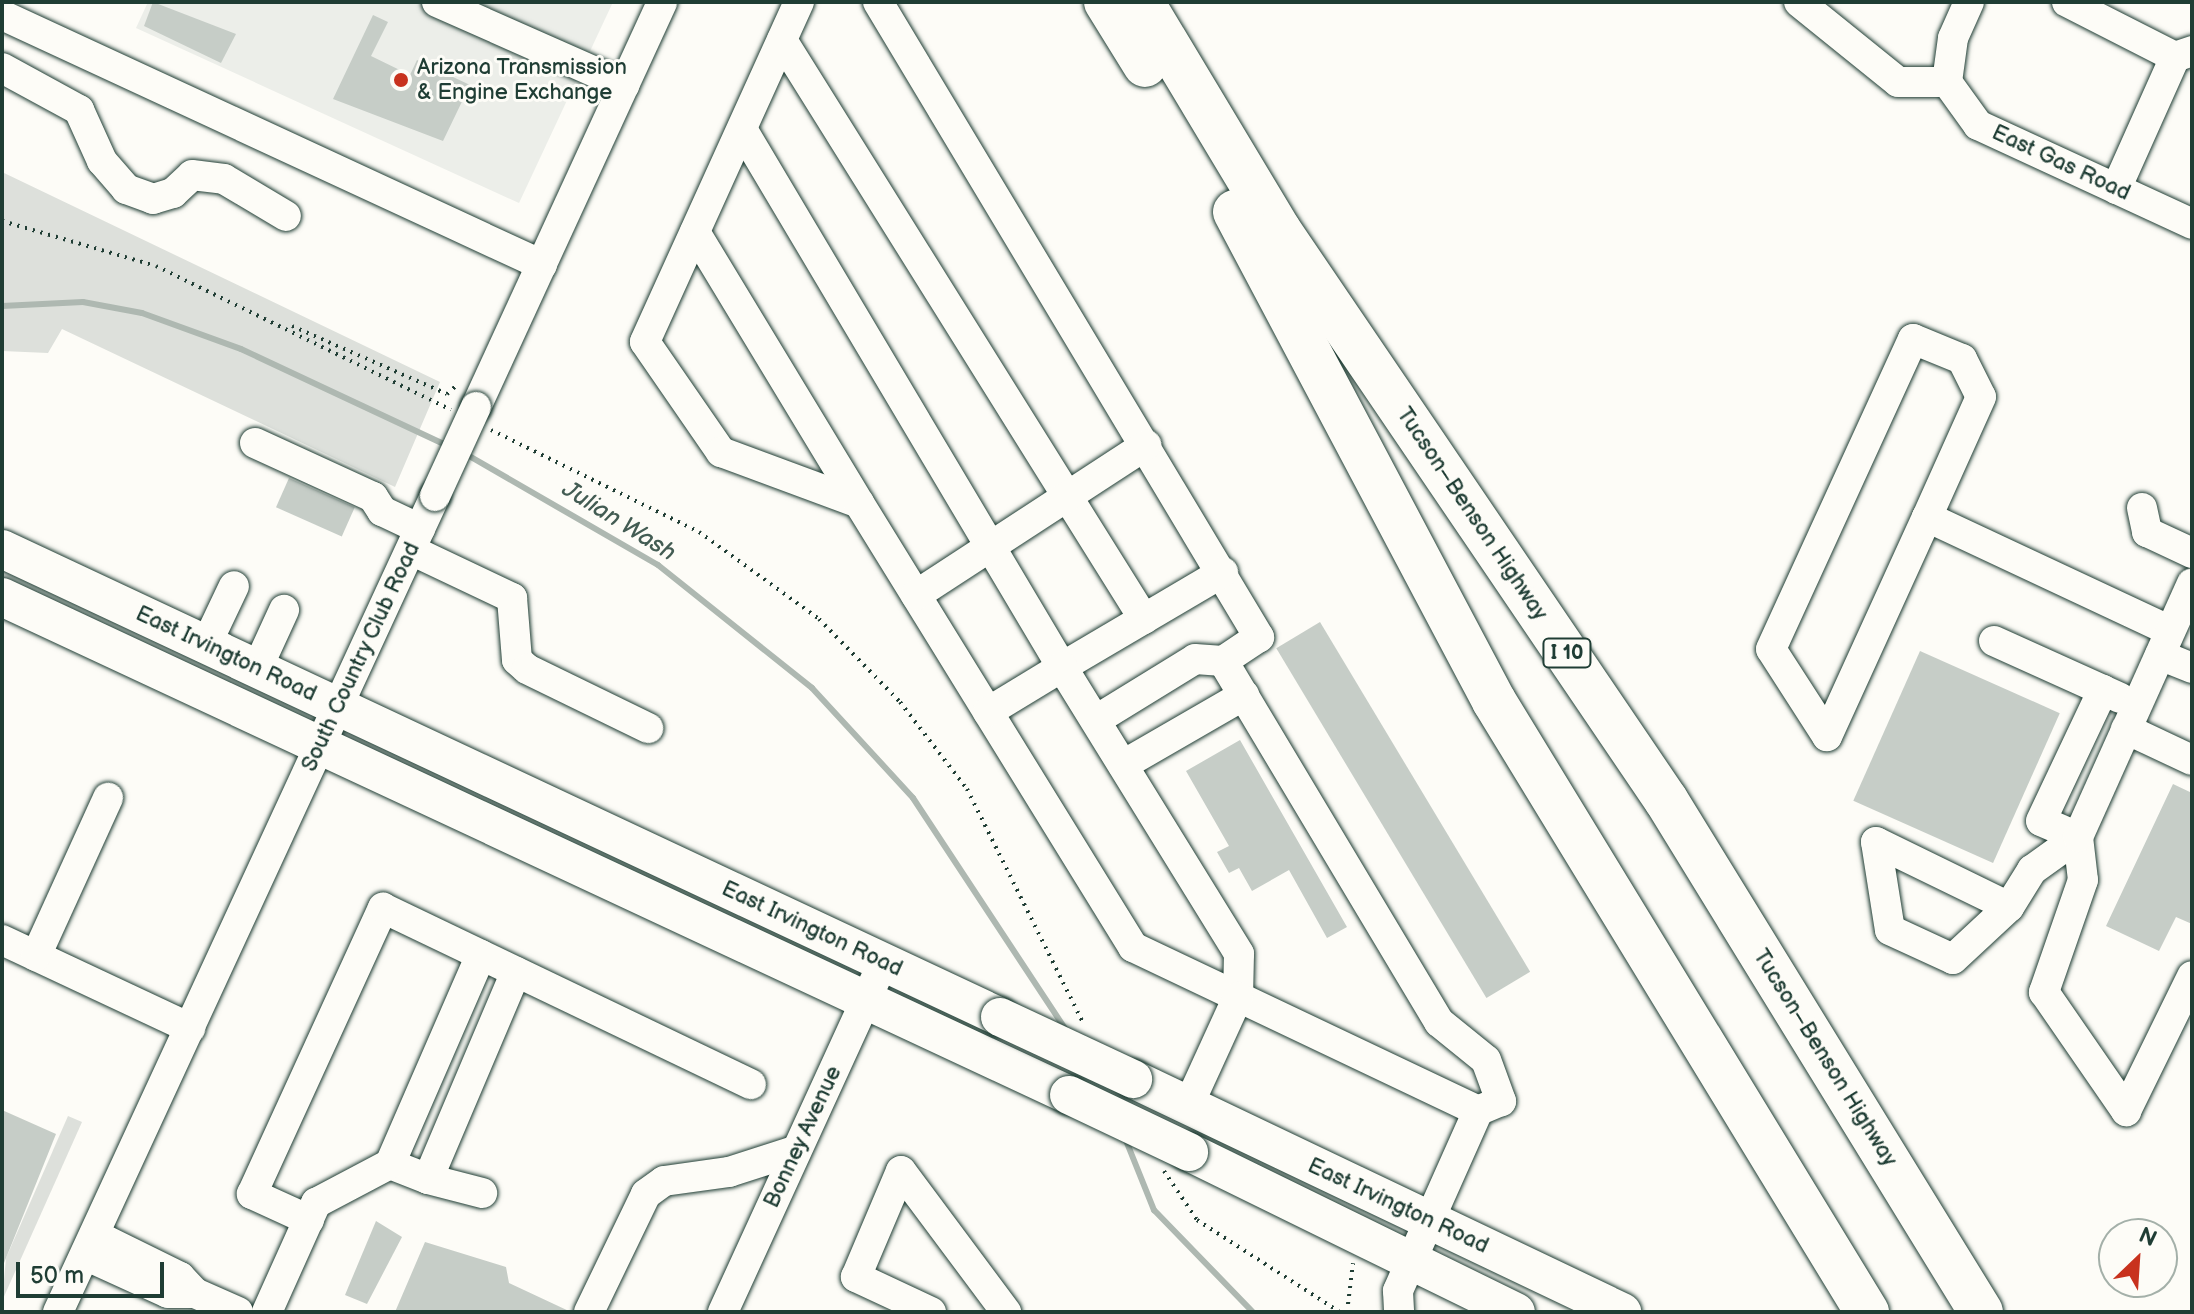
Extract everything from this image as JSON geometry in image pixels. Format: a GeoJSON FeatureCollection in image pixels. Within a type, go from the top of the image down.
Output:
{"type":"FeatureCollection","features":[{"type":"Feature","properties":{"kind":"highway"},"geometry":{"type":"LineString","coordinates":[[1106,2],[1250,236],[1494,701],[1867,1311]]}},
{"type":"Feature","properties":{"kind":"highway","name":"Tucson–Benson Highway"},"geometry":{"type":"LineString","coordinates":[[1142,2],[1279,230],[1666,800],[1981,1312]]}},
{"type":"Feature","properties":{"kind":"main road","name":"East Irvington Road"},"geometry":{"type":"LineString","coordinates":[[2,549],[1133,1079],[1622,1312]]}},
{"type":"Feature","properties":{"kind":"main road","name":"East Irvington Road"},"geometry":{"type":"LineString","coordinates":[[2,597],[1069,1095],[1516,1312]]}},
{"type":"Feature","properties":{"kind":"street"},"geometry":{"type":"LineString","coordinates":[[437,2],[624,85]]}},
{"type":"Feature","properties":{"kind":"street"},"geometry":{"type":"LineString","coordinates":[[799,2],[645,342],[721,452],[859,503]]}},
{"type":"Feature","properties":{"kind":"street"},"geometry":{"type":"LineString","coordinates":[[878,2],[1223,572],[1259,637],[1223,661],[1195,659],[1096,720]]}},
{"type":"Feature","properties":{"kind":"street"},"geometry":{"type":"LineString","coordinates":[[1799,2],[1898,82],[1947,82],[1953,38],[1969,2]]}},
{"type":"Feature","properties":{"kind":"street"},"geometry":{"type":"LineString","coordinates":[[2067,2],[2184,54],[2116,189]]}},
{"type":"Feature","properties":{"kind":"street","name":"South Country Club Road"},"geometry":{"type":"LineString","coordinates":[[58,1312],[474,417],[624,85],[650,6]]}},
{"type":"Feature","properties":{"kind":"street"},"geometry":{"type":"LineString","coordinates":[[2,15],[542,265]]}},
{"type":"Feature","properties":{"kind":"street"},"geometry":{"type":"LineString","coordinates":[[782,40],[1070,495],[1144,619]]}},
{"type":"Feature","properties":{"kind":"street"},"geometry":{"type":"LineString","coordinates":[[2,68],[79,110],[102,161],[126,189],[153,199],[173,193],[192,175],[224,179],[286,216]]}},
{"type":"Feature","properties":{"kind":"street","name":"East Gas Road"},"geometry":{"type":"LineString","coordinates":[[1947,82],[1978,125],[2192,224]]}},
{"type":"Feature","properties":{"kind":"street"},"geometry":{"type":"LineString","coordinates":[[742,129],[1062,667],[1239,954],[1238,997],[1188,1106]]}},
{"type":"Feature","properties":{"kind":"street"},"geometry":{"type":"LineString","coordinates":[[695,232],[1133,947],[1478,1111]]}},
{"type":"Feature","properties":{"kind":"street"},"geometry":{"type":"LineString","coordinates":[[1913,339],[1962,359],[1981,397],[1927,517],[1827,736],[1771,649],[1913,339]]}},
{"type":"Feature","properties":{"kind":"street"},"geometry":{"type":"LineString","coordinates":[[255,443],[373,497],[382,511],[416,540],[512,598],[517,660],[527,669],[648,728]]}},
{"type":"Feature","properties":{"kind":"street"},"geometry":{"type":"LineString","coordinates":[[916,595],[1146,445]]}},
{"type":"Feature","properties":{"kind":"street"},"geometry":{"type":"LineString","coordinates":[[2142,508],[2147,532],[2192,553]]}},
{"type":"Feature","properties":{"kind":"street"},"geometry":{"type":"LineString","coordinates":[[1927,517],[2165,643],[2192,668]]}},
{"type":"Feature","properties":{"kind":"street"},"geometry":{"type":"LineString","coordinates":[[988,712],[1223,572]]}},
{"type":"Feature","properties":{"kind":"street"},"geometry":{"type":"LineString","coordinates":[[2192,583],[2078,837],[2083,880],[2044,992],[2126,1111],[2192,976]]}},
{"type":"Feature","properties":{"kind":"street"},"geometry":{"type":"LineString","coordinates":[[206,645],[234,586]]}},
{"type":"Feature","properties":{"kind":"street"},"geometry":{"type":"LineString","coordinates":[[257,669],[284,610]]}},
{"type":"Feature","properties":{"kind":"street"},"geometry":{"type":"LineString","coordinates":[[1994,641],[2103,690],[2131,717],[2192,760]]}},
{"type":"Feature","properties":{"kind":"street"},"geometry":{"type":"LineString","coordinates":[[1223,661],[1439,1022],[1486,1060],[1501,1101],[1478,1111],[1398,1291],[1399,1312]]}},
{"type":"Feature","properties":{"kind":"street"},"geometry":{"type":"LineString","coordinates":[[2078,837],[2041,821],[2103,690]]}},
{"type":"Feature","properties":{"kind":"street"},"geometry":{"type":"LineString","coordinates":[[1123,765],[1244,695]]}},
{"type":"Feature","properties":{"kind":"street"},"geometry":{"type":"LineString","coordinates":[[36,956],[108,798]]}},
{"type":"Feature","properties":{"kind":"street"},"geometry":{"type":"LineString","coordinates":[[2009,907],[1876,842],[1890,930],[1953,959],[2009,907],[2032,870],[2078,837]]}},
{"type":"Feature","properties":{"kind":"street"},"geometry":{"type":"LineString","coordinates":[[309,1220],[252,1194],[383,908],[751,1084]]}},
{"type":"Feature","properties":{"kind":"street"},"geometry":{"type":"LineString","coordinates":[[2,940],[190,1028]]}},
{"type":"Feature","properties":{"kind":"street"},"geometry":{"type":"LineString","coordinates":[[267,1312],[316,1203],[390,1164],[481,955]]}},
{"type":"Feature","properties":{"kind":"street","name":"Bonney Avenue"},"geometry":{"type":"LineString","coordinates":[[730,1310],[797,1150],[883,962]]}},
{"type":"Feature","properties":{"kind":"street"},"geometry":{"type":"LineString","coordinates":[[428,1179],[516,972]]}},
{"type":"Feature","properties":{"kind":"street"},"geometry":{"type":"LineString","coordinates":[[589,1312],[646,1194],[664,1181],[729,1172],[797,1150]]}},
{"type":"Feature","properties":{"kind":"street"},"geometry":{"type":"LineString","coordinates":[[390,1164],[428,1179],[482,1193]]}},
{"type":"Feature","properties":{"kind":"street"},"geometry":{"type":"LineString","coordinates":[[931,1312],[856,1277],[901,1171],[1006,1312]]}},
{"type":"Feature","properties":{"kind":"street"},"geometry":{"type":"LineString","coordinates":[[90,1245],[180,1277],[195,1293],[238,1312]]}},
{"type":"Feature","properties":{"kind":"path"},"geometry":{"type":"LineString","coordinates":[[2,221],[156,266],[447,394],[469,367],[491,374]]}},
{"type":"Feature","properties":{"kind":"path"},"geometry":{"type":"LineString","coordinates":[[288,326],[474,417],[756,567],[900,702],[967,789]]}},
{"type":"Feature","properties":{"kind":"path"},"geometry":{"type":"LineString","coordinates":[[1347,1312],[1352,1255]]}},
{"type":"Feature","properties":{"kind":"path"},"geometry":{"type":"LineString","coordinates":[[1323,1300],[1340,1312]]}},
{"type":"Feature","properties":{"kind":"shaded area"},"geometry":{"type":"Polygon","coordinates":[[[148,2],[613,2],[519,203],[136,28],[148,2]]]}},
{"type":"Feature","properties":{"kind":"shaded area"},"geometry":{"type":"Polygon","coordinates":[[[2,172],[440,382],[395,487],[62,329],[48,353],[2,351],[2,172]]]}},
{"type":"Feature","properties":{"kind":"shaded area"},"geometry":{"type":"Polygon","coordinates":[[[68,1116],[82,1122],[2,1301],[6,1258],[68,1116]]]}},
{"type":"Feature","properties":{"kind":"building"},"geometry":{"type":"Polygon","coordinates":[[[153,2],[236,34],[221,63],[144,26],[153,2]]]}},
{"type":"Feature","properties":{"kind":"building","name":"Arizona Transmission & Engine Exchange"},"geometry":{"type":"Polygon","coordinates":[[[373,15],[388,22],[371,56],[410,75],[417,60],[470,85],[443,141],[333,99],[373,15]]]}},
{"type":"Feature","properties":{"kind":"building"},"geometry":{"type":"Polygon","coordinates":[[[289,478],[355,507],[342,537],[276,507],[289,478]]]}},
{"type":"Feature","properties":{"kind":"building"},"geometry":{"type":"Polygon","coordinates":[[[1320,622],[1530,972],[1486,998],[1276,648],[1320,622]]]}},
{"type":"Feature","properties":{"kind":"building"},"geometry":{"type":"Polygon","coordinates":[[[1920,651],[2060,713],[1993,863],[1853,801],[1920,651]]]}},
{"type":"Feature","properties":{"kind":"building"},"geometry":{"type":"Polygon","coordinates":[[[1240,740],[1347,927],[1327,938],[1289,870],[1252,891],[1239,868],[1229,873],[1217,852],[1229,846],[1186,771],[1240,740]]]}},
{"type":"Feature","properties":{"kind":"building"},"geometry":{"type":"Polygon","coordinates":[[[2173,784],[2192,793],[2192,924],[2176,917],[2159,951],[2106,926],[2173,784]]]}},
{"type":"Feature","properties":{"kind":"building"},"geometry":{"type":"Polygon","coordinates":[[[2,1110],[56,1134],[2,1268],[2,1110]]]}},
{"type":"Feature","properties":{"kind":"building"},"geometry":{"type":"Polygon","coordinates":[[[376,1221],[402,1237],[367,1304],[345,1295],[376,1221]]]}},
{"type":"Feature","properties":{"kind":"building"},"geometry":{"type":"Polygon","coordinates":[[[425,1242],[506,1267],[509,1283],[571,1312],[395,1312],[425,1242]]]}},
{"type":"Feature","properties":{"kind":"waterway","name":"Julian Wash"},"geometry":{"type":"LineString","coordinates":[[2,306],[83,302],[142,313],[241,349],[450,447]]}},
{"type":"Feature","properties":{"kind":"waterway","name":"Julian Wash"},"geometry":{"type":"LineString","coordinates":[[464,453],[658,565],[812,688],[913,798],[1066,1030]]}},
{"type":"Feature","properties":{"kind":"waterway"},"geometry":{"type":"LineString","coordinates":[[1125,1138],[1154,1210],[1253,1312]]}},
{"type":"Feature","properties":{"kind":"place","name":"Arizona Transmission & Engine Exchange"},"geometry":{"type":"Point","coordinates":[401,80]}}]}
